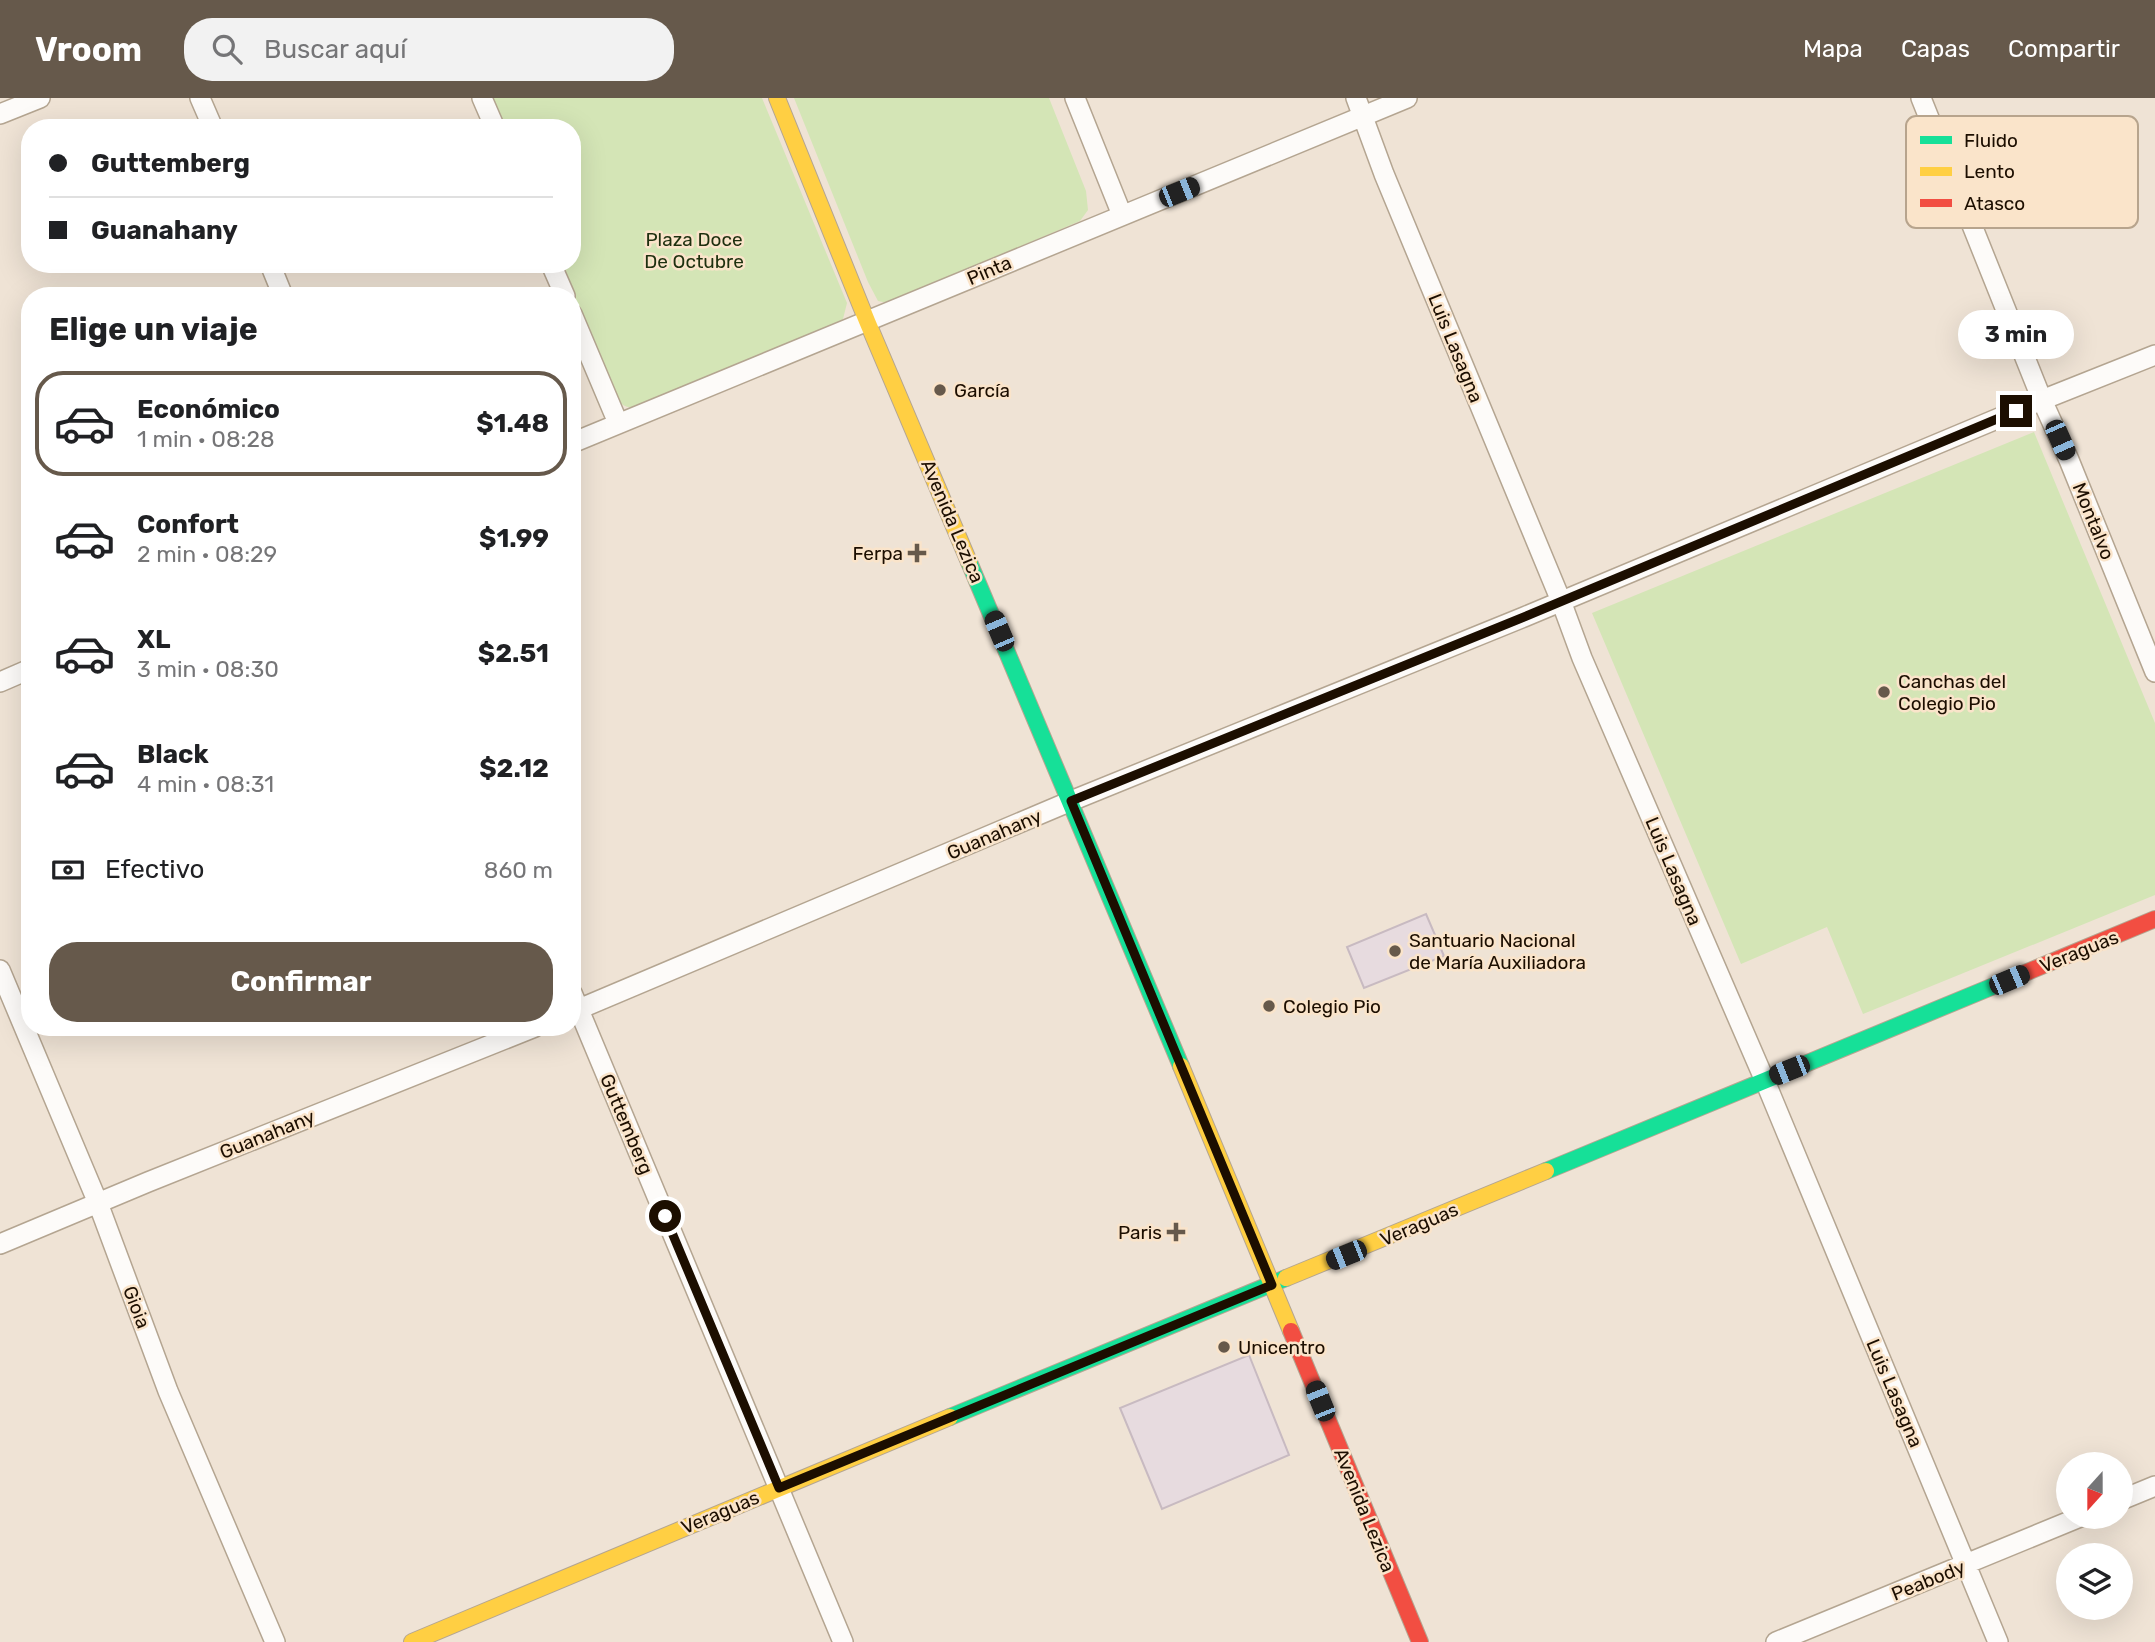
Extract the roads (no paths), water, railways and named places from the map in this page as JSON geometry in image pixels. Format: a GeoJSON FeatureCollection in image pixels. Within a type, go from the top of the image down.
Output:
{"type":"FeatureCollection","features":[{"type":"Feature","properties":{"kind":"street"},"geometry":{"type":"LineString","coordinates":[[0,114],[40,98]]}},
{"type":"Feature","properties":{"kind":"street"},"geometry":{"type":"LineString","coordinates":[[200,98],[209,119]]}},
{"type":"Feature","properties":{"kind":"street"},"geometry":{"type":"LineString","coordinates":[[482,98],[491,119]]}},
{"type":"Feature","properties":{"kind":"street","name":"Avenida Lezica"},"geometry":{"type":"LineString","coordinates":[[777,98],[867,321],[1071,801],[1420,1642]]}},
{"type":"Feature","properties":{"kind":"street"},"geometry":{"type":"LineString","coordinates":[[1075,98],[1122,215]]}},
{"type":"Feature","properties":{"kind":"street","name":"Pinta"},"geometry":{"type":"LineString","coordinates":[[581,439],[1122,215],[1360,107],[1407,98]]}},
{"type":"Feature","properties":{"kind":"street","name":"Montalvo"},"geometry":{"type":"LineString","coordinates":[[1922,98],[1929,116]]}},
{"type":"Feature","properties":{"kind":"street","name":"Luis Lasagna"},"geometry":{"type":"LineString","coordinates":[[1360,107],[1384,174],[1561,601],[1582,658],[1765,1080],[1998,1642]]}},
{"type":"Feature","properties":{"kind":"street","name":"Montalvo"},"geometry":{"type":"LineString","coordinates":[[1974,228],[2155,672]]}},
{"type":"Feature","properties":{"kind":"street"},"geometry":{"type":"LineString","coordinates":[[581,336],[618,424]]}},
{"type":"Feature","properties":{"kind":"street","name":"Guanahany"},"geometry":{"type":"LineString","coordinates":[[581,1003],[2155,355]]}},
{"type":"Feature","properties":{"kind":"street"},"geometry":{"type":"LineString","coordinates":[[0,682],[21,673]]}},
{"type":"Feature","properties":{"kind":"street","name":"Veraguas"},"geometry":{"type":"LineString","coordinates":[[412,1642],[2155,919]]}},
{"type":"Feature","properties":{"kind":"street","name":"Gioia"},"geometry":{"type":"LineString","coordinates":[[0,970],[21,1020]]}},
{"type":"Feature","properties":{"kind":"street","name":"Guttemberg"},"geometry":{"type":"LineString","coordinates":[[581,1019],[843,1642]]}},
{"type":"Feature","properties":{"kind":"street","name":"Gioia"},"geometry":{"type":"LineString","coordinates":[[28,1036],[98,1203],[169,1391],[275,1642]]}},
{"type":"Feature","properties":{"kind":"street","name":"Guanahany"},"geometry":{"type":"LineString","coordinates":[[0,1244],[513,1036]]}},
{"type":"Feature","properties":{"kind":"street"},"geometry":{"type":"LineString","coordinates":[[2133,1495],[2155,1486]]}},
{"type":"Feature","properties":{"kind":"street","name":"Peabody"},"geometry":{"type":"LineString","coordinates":[[1776,1642],[2056,1527]]}},
{"type":"Feature","properties":{"kind":"place","name":"García"},"geometry":{"type":"Point","coordinates":[940,390]}},
{"type":"Feature","properties":{"kind":"place","name":"Ferpa"},"geometry":{"type":"Point","coordinates":[917,553]}},
{"type":"Feature","properties":{"kind":"place","name":"Canchas del Colegio Pio"},"geometry":{"type":"Point","coordinates":[1884,692]}},
{"type":"Feature","properties":{"kind":"place","name":"Santuario Nacional de María Auxiliadora"},"geometry":{"type":"Point","coordinates":[1395,951]}},
{"type":"Feature","properties":{"kind":"place","name":"Colegio Pio"},"geometry":{"type":"Point","coordinates":[1269,1006]}},
{"type":"Feature","properties":{"kind":"place","name":"Paris"},"geometry":{"type":"Point","coordinates":[1176,1232]}},
{"type":"Feature","properties":{"kind":"place","name":"Unicentro"},"geometry":{"type":"Point","coordinates":[1224,1347]}},
{"type":"Feature","properties":{"kind":"park label","name":"Plaza Doce De Octubre"},"geometry":{"type":"Point","coordinates":[694,250]}}]}
